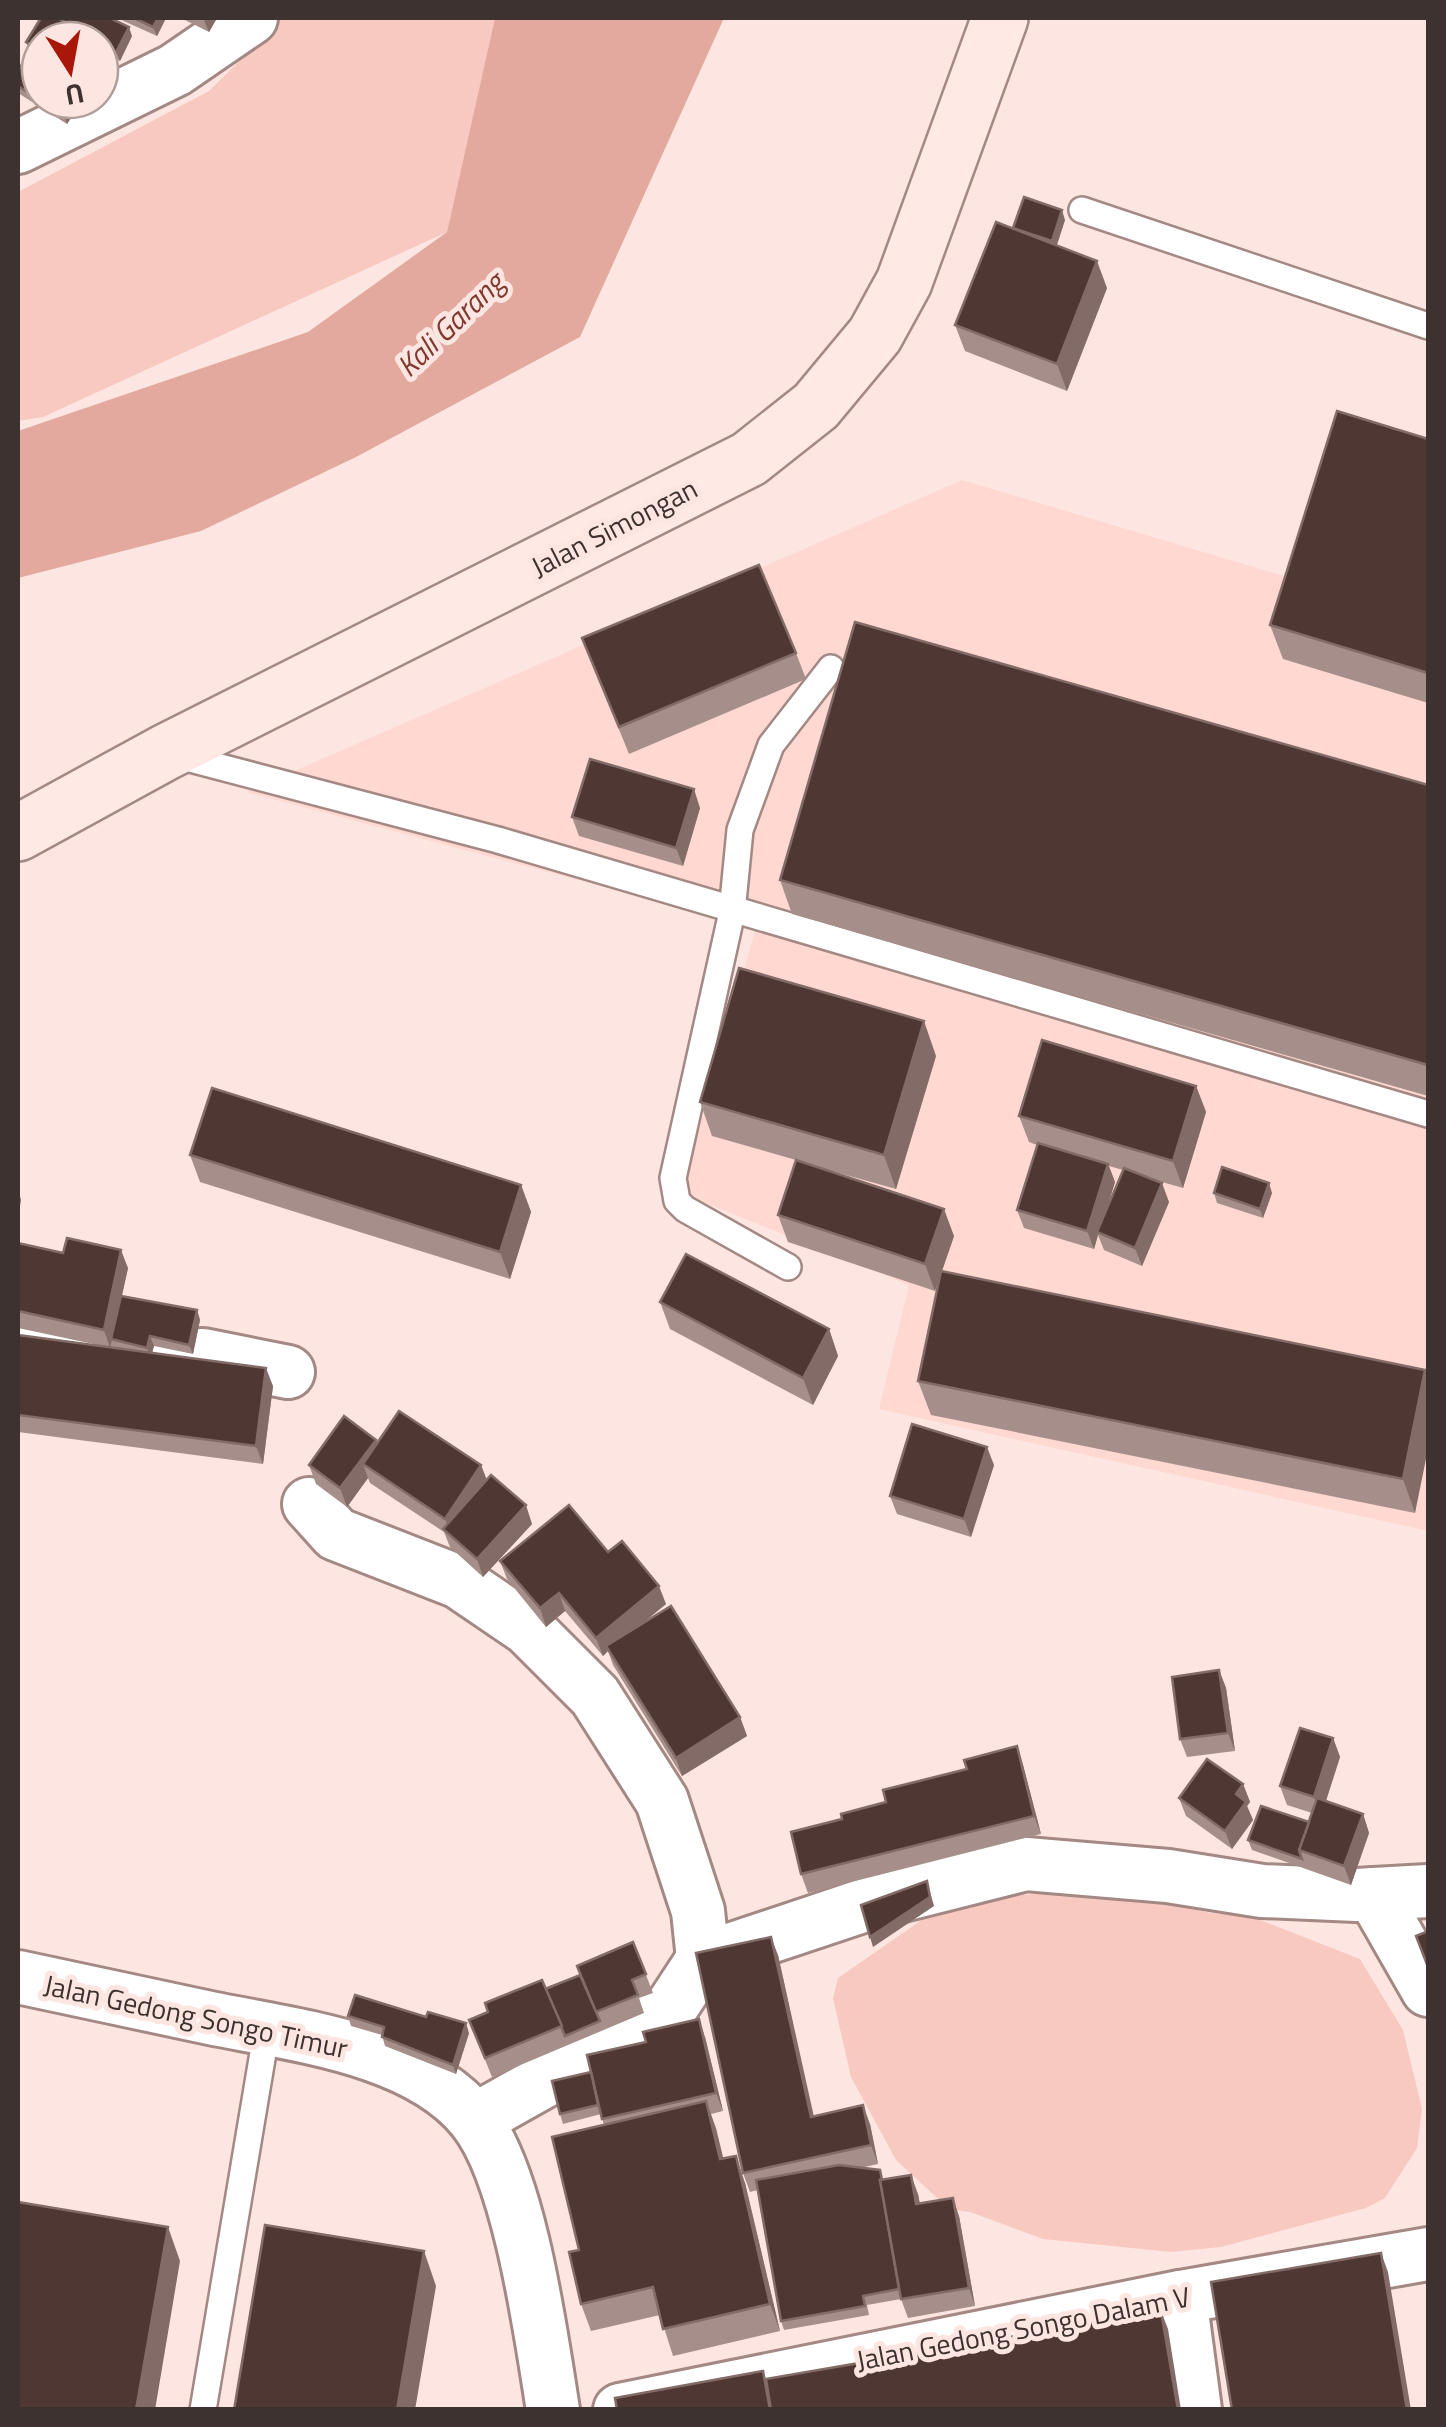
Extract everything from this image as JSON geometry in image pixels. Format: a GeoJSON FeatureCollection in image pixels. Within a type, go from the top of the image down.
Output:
{"type":"FeatureCollection","features":[{"type":"Feature","properties":{"kind":"main road","name":"Jalan Simongan"},"geometry":{"type":"LineString","coordinates":[[18,833],[166,752],[749,459],[816,406],[874,335],[904,282],[1000,18]]}},
{"type":"Feature","properties":{"kind":"street"},"geometry":{"type":"LineString","coordinates":[[18,147],[175,70],[252,18]]}},
{"type":"Feature","properties":{"kind":"street"},"geometry":{"type":"LineString","coordinates":[[18,1340],[145,1360],[202,1355],[288,1372]]}},
{"type":"Feature","properties":{"kind":"street"},"geometry":{"type":"LineString","coordinates":[[309,1504],[336,1534],[459,1582],[528,1629],[595,1696],[662,1801],[698,1911],[703,1960]]}},
{"type":"Feature","properties":{"kind":"street"},"geometry":{"type":"LineString","coordinates":[[475,2120],[670,2010],[703,1960],[870,1902],[1026,1864],[1168,1876],[1262,1891],[1428,1891]]}},
{"type":"Feature","properties":{"kind":"street"},"geometry":{"type":"LineString","coordinates":[[1373,1894],[1428,1990]]}},
{"type":"Feature","properties":{"kind":"street","name":"Jalan Gedong Songo Timur"},"geometry":{"type":"LineString","coordinates":[[18,1977],[329,2040],[398,2066],[448,2095],[475,2120],[509,2199],[532,2282],[553,2410]]}},
{"type":"Feature","properties":{"kind":"street","name":"Jalan Gedong Songo Dalam V"},"geometry":{"type":"LineString","coordinates":[[620,2410],[1180,2297],[1428,2256]]}},
{"type":"Feature","properties":{"kind":"street"},"geometry":{"type":"LineString","coordinates":[[1180,2297],[1195,2410]]}},
{"type":"Feature","properties":{"kind":"lane"},"geometry":{"type":"LineString","coordinates":[[1082,210],[1428,326]]}},
{"type":"Feature","properties":{"kind":"lane"},"geometry":{"type":"LineString","coordinates":[[788,1267],[685,1209],[674,1190],[732,912],[740,830],[771,745],[831,668]]}},
{"type":"Feature","properties":{"kind":"lane"},"geometry":{"type":"LineString","coordinates":[[166,752],[498,840],[1428,1114]]}},
{"type":"Feature","properties":{"kind":"lane"},"geometry":{"type":"LineString","coordinates":[[202,2410],[267,2030]]}},
{"type":"Feature","properties":{"kind":"shaded area"},"geometry":{"type":"Polygon","coordinates":[[[283,18],[495,18],[447,232],[43,417],[18,421],[18,192],[209,91],[283,18]]]}},
{"type":"Feature","properties":{"kind":"shaded area"},"geometry":{"type":"Polygon","coordinates":[[[962,480],[1428,619],[1428,1531],[879,1409],[909,1285],[681,1193],[756,927],[246,792],[962,480]]]}},
{"type":"Feature","properties":{"kind":"shaded area"},"geometry":{"type":"Polygon","coordinates":[[[1106,1890],[1210,1913],[1248,1915],[1360,1959],[1403,2030],[1422,2109],[1417,2148],[1385,2198],[1366,2208],[1221,2247],[1171,2252],[1043,2239],[970,2212],[949,2209],[896,2160],[851,2077],[833,1998],[838,1978],[952,1899],[1106,1890]]]}},
{"type":"Feature","properties":{"kind":"water","name":"Kali Garang"},"geometry":{"type":"Polygon","coordinates":[[[495,18],[724,18],[580,337],[356,457],[201,531],[18,578],[18,431],[308,332],[447,232],[495,18]]]}},
{"type":"Feature","properties":{"kind":"building"},"geometry":{"type":"Polygon","coordinates":[[[58,18],[114,20],[62,20],[58,18]]]}},
{"type":"Feature","properties":{"kind":"building"},"geometry":{"type":"Polygon","coordinates":[[[134,18],[158,18],[153,27],[134,18]]]}},
{"type":"Feature","properties":{"kind":"building"},"geometry":{"type":"Polygon","coordinates":[[[120,23],[129,27],[120,44],[120,23]]]}},
{"type":"Feature","properties":{"kind":"building"},"geometry":{"type":"Polygon","coordinates":[[[1024,197],[1062,210],[1052,241],[1013,228],[1024,197]]]}},
{"type":"Feature","properties":{"kind":"building"},"geometry":{"type":"Polygon","coordinates":[[[996,222],[1097,261],[1057,364],[955,325],[996,222]]]}},
{"type":"Feature","properties":{"kind":"building"},"geometry":{"type":"Polygon","coordinates":[[[1337,411],[1428,439],[1428,673],[1270,625],[1337,411]]]}},
{"type":"Feature","properties":{"kind":"building"},"geometry":{"type":"Polygon","coordinates":[[[759,565],[796,653],[619,727],[582,638],[759,565]]]}},
{"type":"Feature","properties":{"kind":"building"},"geometry":{"type":"Polygon","coordinates":[[[855,622],[1428,785],[1428,1065],[780,880],[855,622]]]}},
{"type":"Feature","properties":{"kind":"building"},"geometry":{"type":"Polygon","coordinates":[[[590,759],[694,789],[676,848],[572,817],[590,759]]]}},
{"type":"Feature","properties":{"kind":"building"},"geometry":{"type":"Polygon","coordinates":[[[739,968],[924,1021],[884,1155],[700,1102],[739,968]]]}},
{"type":"Feature","properties":{"kind":"building"},"geometry":{"type":"Polygon","coordinates":[[[1042,1040],[1196,1086],[1173,1161],[1019,1116],[1042,1040]]]}},
{"type":"Feature","properties":{"kind":"building"},"geometry":{"type":"Polygon","coordinates":[[[212,1088],[521,1185],[500,1252],[190,1155],[212,1088]]]}},
{"type":"Feature","properties":{"kind":"building"},"geometry":{"type":"Polygon","coordinates":[[[1038,1143],[1108,1164],[1087,1231],[1017,1210],[1038,1143]]]}},
{"type":"Feature","properties":{"kind":"building"},"geometry":{"type":"Polygon","coordinates":[[[796,1160],[944,1209],[925,1264],[778,1215],[796,1160]]]}},
{"type":"Feature","properties":{"kind":"building"},"geometry":{"type":"Polygon","coordinates":[[[1222,1167],[1269,1183],[1260,1209],[1214,1193],[1222,1167]]]}},
{"type":"Feature","properties":{"kind":"building"},"geometry":{"type":"Polygon","coordinates":[[[1124,1168],[1162,1183],[1135,1248],[1097,1232],[1124,1168]]]}},
{"type":"Feature","properties":{"kind":"building"},"geometry":{"type":"Polygon","coordinates":[[[67,1238],[121,1250],[104,1330],[18,1311],[18,1243],[63,1253],[67,1238]]]}},
{"type":"Feature","properties":{"kind":"building"},"geometry":{"type":"Polygon","coordinates":[[[686,1254],[829,1329],[803,1378],[660,1302],[686,1254]]]}},
{"type":"Feature","properties":{"kind":"building"},"geometry":{"type":"Polygon","coordinates":[[[941,1271],[1425,1370],[1403,1479],[918,1381],[941,1271]]]}},
{"type":"Feature","properties":{"kind":"building"},"geometry":{"type":"Polygon","coordinates":[[[121,1296],[197,1310],[189,1345],[150,1336],[147,1348],[111,1339],[121,1296]]]}},
{"type":"Feature","properties":{"kind":"building"},"geometry":{"type":"Polygon","coordinates":[[[18,1335],[266,1368],[256,1446],[18,1415],[18,1335]]]}},
{"type":"Feature","properties":{"kind":"building"},"geometry":{"type":"Polygon","coordinates":[[[399,1411],[481,1465],[445,1519],[363,1464],[399,1411]]]}},
{"type":"Feature","properties":{"kind":"building"},"geometry":{"type":"Polygon","coordinates":[[[344,1416],[376,1440],[340,1488],[309,1465],[344,1416]]]}},
{"type":"Feature","properties":{"kind":"building"},"geometry":{"type":"Polygon","coordinates":[[[912,1424],[987,1447],[964,1519],[890,1496],[912,1424]]]}},
{"type":"Feature","properties":{"kind":"building"},"geometry":{"type":"Polygon","coordinates":[[[491,1475],[526,1505],[477,1559],[443,1529],[491,1475]]]}},
{"type":"Feature","properties":{"kind":"building"},"geometry":{"type":"Polygon","coordinates":[[[569,1505],[608,1552],[622,1541],[659,1586],[596,1638],[559,1593],[540,1608],[500,1561],[569,1505]]]}},
{"type":"Feature","properties":{"kind":"building"},"geometry":{"type":"Polygon","coordinates":[[[671,1606],[740,1717],[676,1758],[606,1646],[671,1606]]]}},
{"type":"Feature","properties":{"kind":"building"},"geometry":{"type":"Polygon","coordinates":[[[1219,1670],[1228,1733],[1180,1739],[1172,1677],[1219,1670]]]}},
{"type":"Feature","properties":{"kind":"building"},"geometry":{"type":"Polygon","coordinates":[[[1300,1728],[1333,1738],[1314,1797],[1280,1786],[1300,1728]]]}},
{"type":"Feature","properties":{"kind":"building"},"geometry":{"type":"Polygon","coordinates":[[[1017,1746],[1034,1816],[801,1874],[791,1832],[886,1802],[883,1790],[967,1769],[964,1760],[1017,1746]]]}},
{"type":"Feature","properties":{"kind":"building"},"geometry":{"type":"Polygon","coordinates":[[[1207,1759],[1243,1784],[1236,1794],[1246,1802],[1225,1831],[1179,1798],[1207,1759]]]}},
{"type":"Feature","properties":{"kind":"building"},"geometry":{"type":"Polygon","coordinates":[[[1317,1798],[1363,1814],[1344,1866],[1299,1850],[1317,1798]]]}},
{"type":"Feature","properties":{"kind":"building"},"geometry":{"type":"Polygon","coordinates":[[[1261,1806],[1309,1822],[1299,1850],[1302,1859],[1248,1840],[1261,1806]]]}},
{"type":"Feature","properties":{"kind":"building"},"geometry":{"type":"Polygon","coordinates":[[[927,1881],[930,1897],[870,1937],[861,1905],[927,1881]]]}},
{"type":"Feature","properties":{"kind":"building"},"geometry":{"type":"Polygon","coordinates":[[[1428,1931],[1428,1967],[1416,1936],[1428,1931]]]}},
{"type":"Feature","properties":{"kind":"building"},"geometry":{"type":"Polygon","coordinates":[[[771,1937],[811,2117],[863,2105],[871,2145],[743,2173],[696,1953],[771,1937]]]}},
{"type":"Feature","properties":{"kind":"building"},"geometry":{"type":"Polygon","coordinates":[[[633,1942],[646,1974],[632,1980],[638,1995],[596,2012],[577,1966],[633,1942]]]}},
{"type":"Feature","properties":{"kind":"building"},"geometry":{"type":"Polygon","coordinates":[[[580,1975],[600,2021],[565,2036],[545,1989],[580,1975]]]}},
{"type":"Feature","properties":{"kind":"building"},"geometry":{"type":"Polygon","coordinates":[[[542,1980],[562,2026],[485,2058],[469,2020],[488,2012],[485,2003],[542,1980]]]}},
{"type":"Feature","properties":{"kind":"building"},"geometry":{"type":"Polygon","coordinates":[[[355,1995],[426,2017],[428,2012],[466,2023],[453,2065],[382,2037],[384,2027],[348,2016],[355,1995]]]}},
{"type":"Feature","properties":{"kind":"building"},"geometry":{"type":"Polygon","coordinates":[[[699,2019],[716,2093],[602,2119],[587,2055],[646,2042],[643,2032],[699,2019]]]}},
{"type":"Feature","properties":{"kind":"building"},"geometry":{"type":"Polygon","coordinates":[[[591,2072],[598,2105],[560,2114],[552,2081],[591,2072]]]}},
{"type":"Feature","properties":{"kind":"building"},"geometry":{"type":"Polygon","coordinates":[[[706,2101],[720,2159],[736,2156],[770,2304],[663,2329],[653,2287],[581,2304],[569,2252],[579,2250],[552,2137],[706,2101]]]}},
{"type":"Feature","properties":{"kind":"building"},"geometry":{"type":"Polygon","coordinates":[[[839,2165],[880,2170],[899,2289],[863,2296],[865,2306],[781,2321],[756,2180],[839,2165]]]}},
{"type":"Feature","properties":{"kind":"building"},"geometry":{"type":"Polygon","coordinates":[[[911,2175],[916,2204],[953,2198],[969,2288],[901,2299],[880,2180],[911,2175]]]}},
{"type":"Feature","properties":{"kind":"building"},"geometry":{"type":"Polygon","coordinates":[[[18,2202],[168,2227],[136,2410],[18,2410],[18,2202]]]}},
{"type":"Feature","properties":{"kind":"building"},"geometry":{"type":"Polygon","coordinates":[[[265,2225],[424,2251],[397,2410],[234,2410],[265,2225]]]}},
{"type":"Feature","properties":{"kind":"building"},"geometry":{"type":"Polygon","coordinates":[[[1381,2253],[1407,2410],[1232,2410],[1211,2282],[1381,2253]]]}},
{"type":"Feature","properties":{"kind":"building"},"geometry":{"type":"Polygon","coordinates":[[[1161,2311],[1178,2410],[771,2410],[766,2379],[1161,2311]]]}},
{"type":"Feature","properties":{"kind":"building"},"geometry":{"type":"Polygon","coordinates":[[[763,2371],[770,2410],[617,2410],[615,2398],[763,2371]]]}}]}
